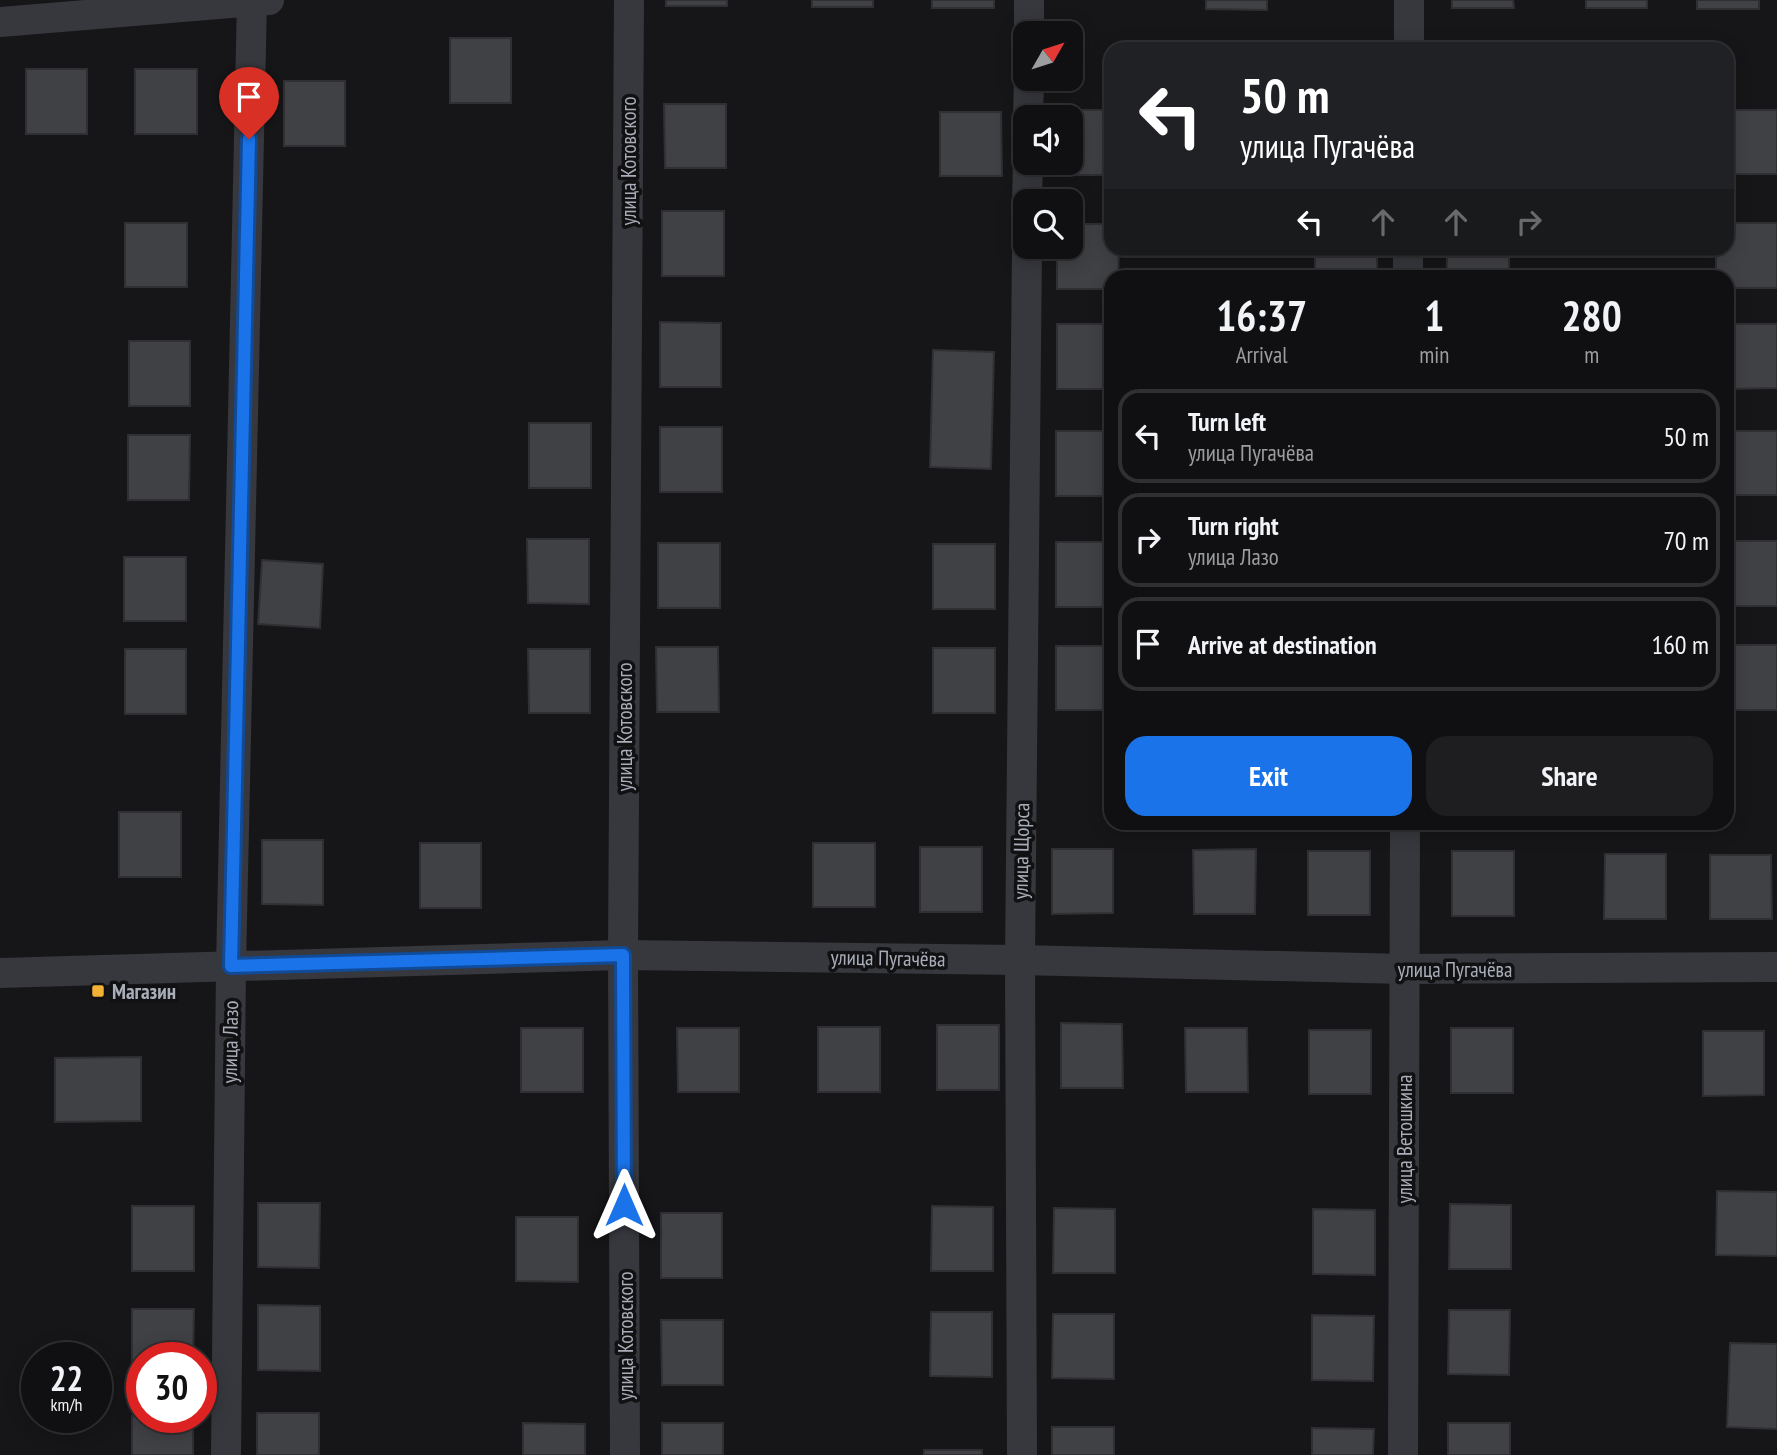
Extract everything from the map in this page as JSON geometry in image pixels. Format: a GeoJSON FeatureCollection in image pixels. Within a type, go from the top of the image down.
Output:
{"type":"FeatureCollection","features":[{"type":"Feature","properties":{"kind":"street"},"geometry":{"type":"LineString","coordinates":[[0,22],[258,0]]}},
{"type":"Feature","properties":{"kind":"street","name":"улица Лазо"},"geometry":{"type":"LineString","coordinates":[[226,1455],[231,966],[258,0]]}},
{"type":"Feature","properties":{"kind":"street","name":"улица Котовского"},"geometry":{"type":"LineString","coordinates":[[625,1455],[623,955],[629,0]]}},
{"type":"Feature","properties":{"kind":"street"},"geometry":{"type":"LineString","coordinates":[[1029,0],[1029,21]]}},
{"type":"Feature","properties":{"kind":"street"},"geometry":{"type":"LineString","coordinates":[[1409,0],[1409,42]]}},
{"type":"Feature","properties":{"kind":"street","name":"улица Щорса"},"geometry":{"type":"LineString","coordinates":[[1022,1455],[1020,960],[1027,259]]}},
{"type":"Feature","properties":{"kind":"street","name":"улица Ветошкина"},"geometry":{"type":"LineString","coordinates":[[1403,1455],[1405,830]]}},
{"type":"Feature","properties":{"kind":"street","name":"улица Пугачёва"},"geometry":{"type":"LineString","coordinates":[[0,973],[623,955],[1020,960],[1405,969],[1777,967]]}},
{"type":"Feature","properties":{"kind":"building"},"geometry":{"type":"Polygon","coordinates":[[[666,0],[727,0],[727,6],[666,6],[666,0]]]}},
{"type":"Feature","properties":{"kind":"building"},"geometry":{"type":"Polygon","coordinates":[[[812,0],[873,0],[873,7],[812,7],[812,0]]]}},
{"type":"Feature","properties":{"kind":"building"},"geometry":{"type":"Polygon","coordinates":[[[932,0],[994,0],[994,8],[932,8],[932,0]]]}},
{"type":"Feature","properties":{"kind":"building"},"geometry":{"type":"Polygon","coordinates":[[[1206,0],[1267,0],[1267,10],[1206,9],[1206,0]]]}},
{"type":"Feature","properties":{"kind":"building"},"geometry":{"type":"Polygon","coordinates":[[[1452,0],[1513,0],[1514,8],[1452,8],[1452,0]]]}},
{"type":"Feature","properties":{"kind":"building"},"geometry":{"type":"Polygon","coordinates":[[[1586,0],[1647,0],[1647,8],[1586,8],[1586,0]]]}},
{"type":"Feature","properties":{"kind":"building"},"geometry":{"type":"Polygon","coordinates":[[[1697,0],[1759,0],[1759,9],[1697,9],[1697,0]]]}},
{"type":"Feature","properties":{"kind":"building"},"geometry":{"type":"Polygon","coordinates":[[[450,38],[511,38],[511,103],[450,103],[450,38]]]}},
{"type":"Feature","properties":{"kind":"building"},"geometry":{"type":"Polygon","coordinates":[[[26,69],[87,69],[87,134],[26,134],[26,69]]]}},
{"type":"Feature","properties":{"kind":"building"},"geometry":{"type":"Polygon","coordinates":[[[135,69],[197,69],[197,134],[135,134],[135,69]]]}},
{"type":"Feature","properties":{"kind":"building"},"geometry":{"type":"Polygon","coordinates":[[[284,81],[345,81],[345,146],[284,146],[284,81]]]}},
{"type":"Feature","properties":{"kind":"building"},"geometry":{"type":"Polygon","coordinates":[[[664,104],[726,104],[726,168],[665,168],[664,104]]]}},
{"type":"Feature","properties":{"kind":"building"},"geometry":{"type":"Polygon","coordinates":[[[1083,110],[1104,110],[1104,175],[1083,175],[1083,110]]]}},
{"type":"Feature","properties":{"kind":"building"},"geometry":{"type":"Polygon","coordinates":[[[1734,110],[1777,110],[1777,174],[1734,174],[1734,110]]]}},
{"type":"Feature","properties":{"kind":"building"},"geometry":{"type":"Polygon","coordinates":[[[940,112],[1001,112],[1002,176],[940,176],[940,112]]]}},
{"type":"Feature","properties":{"kind":"building"},"geometry":{"type":"Polygon","coordinates":[[[662,211],[724,211],[724,276],[662,276],[662,211]]]}},
{"type":"Feature","properties":{"kind":"building"},"geometry":{"type":"Polygon","coordinates":[[[125,223],[187,223],[187,287],[125,287],[125,223]]]}},
{"type":"Feature","properties":{"kind":"building"},"geometry":{"type":"Polygon","coordinates":[[[1734,223],[1777,223],[1777,288],[1734,288],[1734,270],[1716,270],[1716,256],[1734,256],[1734,223]]]}},
{"type":"Feature","properties":{"kind":"building"},"geometry":{"type":"Polygon","coordinates":[[[1083,224],[1104,224],[1104,256],[1119,256],[1118,270],[1104,270],[1104,289],[1057,289],[1057,259],[1083,259],[1083,224]]]}},
{"type":"Feature","properties":{"kind":"building"},"geometry":{"type":"Polygon","coordinates":[[[1315,256],[1377,256],[1377,270],[1315,270],[1315,256]]]}},
{"type":"Feature","properties":{"kind":"building"},"geometry":{"type":"Polygon","coordinates":[[[1447,256],[1509,256],[1509,270],[1447,270],[1447,256]]]}},
{"type":"Feature","properties":{"kind":"building"},"geometry":{"type":"Polygon","coordinates":[[[660,322],[721,323],[721,387],[660,387],[660,322]]]}},
{"type":"Feature","properties":{"kind":"building"},"geometry":{"type":"Polygon","coordinates":[[[1057,324],[1104,324],[1104,389],[1057,389],[1057,324]]]}},
{"type":"Feature","properties":{"kind":"building"},"geometry":{"type":"Polygon","coordinates":[[[1734,324],[1777,324],[1777,388],[1734,389],[1734,324]]]}},
{"type":"Feature","properties":{"kind":"building"},"geometry":{"type":"Polygon","coordinates":[[[129,341],[190,341],[190,406],[129,406],[129,341]]]}},
{"type":"Feature","properties":{"kind":"building"},"geometry":{"type":"Polygon","coordinates":[[[933,350],[994,352],[991,469],[930,467],[933,350]]]}},
{"type":"Feature","properties":{"kind":"building"},"geometry":{"type":"Polygon","coordinates":[[[529,423],[591,423],[591,488],[529,488],[529,423]]]}},
{"type":"Feature","properties":{"kind":"building"},"geometry":{"type":"Polygon","coordinates":[[[660,427],[722,427],[722,492],[660,492],[660,427]]]}},
{"type":"Feature","properties":{"kind":"building"},"geometry":{"type":"Polygon","coordinates":[[[1056,431],[1104,431],[1104,496],[1056,496],[1056,431]]]}},
{"type":"Feature","properties":{"kind":"building"},"geometry":{"type":"Polygon","coordinates":[[[1734,431],[1777,431],[1777,495],[1734,495],[1734,431]]]}},
{"type":"Feature","properties":{"kind":"building"},"geometry":{"type":"Polygon","coordinates":[[[128,435],[190,435],[189,500],[128,500],[128,435]]]}},
{"type":"Feature","properties":{"kind":"building"},"geometry":{"type":"Polygon","coordinates":[[[527,539],[589,539],[589,604],[528,603],[527,539]]]}},
{"type":"Feature","properties":{"kind":"building"},"geometry":{"type":"Polygon","coordinates":[[[1734,541],[1777,541],[1777,606],[1734,606],[1734,541]]]}},
{"type":"Feature","properties":{"kind":"building"},"geometry":{"type":"Polygon","coordinates":[[[1056,542],[1104,542],[1104,607],[1056,607],[1056,542]]]}},
{"type":"Feature","properties":{"kind":"building"},"geometry":{"type":"Polygon","coordinates":[[[658,543],[720,543],[720,608],[658,608],[658,543]]]}},
{"type":"Feature","properties":{"kind":"building"},"geometry":{"type":"Polygon","coordinates":[[[933,544],[995,544],[995,609],[933,609],[933,544]]]}},
{"type":"Feature","properties":{"kind":"building"},"geometry":{"type":"Polygon","coordinates":[[[124,557],[186,557],[186,621],[124,621],[124,557]]]}},
{"type":"Feature","properties":{"kind":"building"},"geometry":{"type":"Polygon","coordinates":[[[262,560],[323,564],[320,628],[258,624],[262,560]]]}},
{"type":"Feature","properties":{"kind":"building"},"geometry":{"type":"Polygon","coordinates":[[[1734,645],[1777,645],[1777,710],[1734,710],[1734,645]]]}},
{"type":"Feature","properties":{"kind":"building"},"geometry":{"type":"Polygon","coordinates":[[[1056,646],[1104,646],[1104,710],[1056,710],[1056,646]]]}},
{"type":"Feature","properties":{"kind":"building"},"geometry":{"type":"Polygon","coordinates":[[[656,647],[718,647],[719,712],[657,712],[656,647]]]}},
{"type":"Feature","properties":{"kind":"building"},"geometry":{"type":"Polygon","coordinates":[[[933,648],[995,648],[995,713],[933,713],[933,648]]]}},
{"type":"Feature","properties":{"kind":"building"},"geometry":{"type":"Polygon","coordinates":[[[125,649],[186,649],[186,714],[125,714],[125,649]]]}},
{"type":"Feature","properties":{"kind":"building"},"geometry":{"type":"Polygon","coordinates":[[[528,649],[590,649],[590,713],[529,713],[528,649]]]}},
{"type":"Feature","properties":{"kind":"building"},"geometry":{"type":"Polygon","coordinates":[[[119,812],[181,812],[181,877],[119,877],[119,812]]]}},
{"type":"Feature","properties":{"kind":"building"},"geometry":{"type":"Polygon","coordinates":[[[262,840],[323,840],[323,905],[262,904],[262,840]]]}},
{"type":"Feature","properties":{"kind":"building"},"geometry":{"type":"Polygon","coordinates":[[[420,843],[481,843],[481,908],[420,908],[420,843]]]}},
{"type":"Feature","properties":{"kind":"building"},"geometry":{"type":"Polygon","coordinates":[[[813,843],[875,843],[875,907],[813,907],[813,843]]]}},
{"type":"Feature","properties":{"kind":"building"},"geometry":{"type":"Polygon","coordinates":[[[920,847],[982,847],[982,912],[920,912],[920,847]]]}},
{"type":"Feature","properties":{"kind":"building"},"geometry":{"type":"Polygon","coordinates":[[[1052,849],[1113,849],[1113,913],[1052,914],[1052,849]]]}},
{"type":"Feature","properties":{"kind":"building"},"geometry":{"type":"Polygon","coordinates":[[[1256,849],[1255,914],[1194,914],[1193,850],[1256,849]]]}},
{"type":"Feature","properties":{"kind":"building"},"geometry":{"type":"Polygon","coordinates":[[[1308,851],[1370,851],[1370,915],[1308,915],[1308,851]]]}},
{"type":"Feature","properties":{"kind":"building"},"geometry":{"type":"Polygon","coordinates":[[[1452,851],[1514,851],[1514,916],[1452,916],[1452,851]]]}},
{"type":"Feature","properties":{"kind":"building"},"geometry":{"type":"Polygon","coordinates":[[[1605,854],[1666,854],[1666,919],[1604,919],[1605,854]]]}},
{"type":"Feature","properties":{"kind":"building"},"geometry":{"type":"Polygon","coordinates":[[[1710,855],[1771,855],[1772,919],[1710,919],[1710,855]]]}},
{"type":"Feature","properties":{"kind":"building"},"geometry":{"type":"Polygon","coordinates":[[[1061,1023],[1122,1024],[1123,1088],[1061,1088],[1061,1023]]]}},
{"type":"Feature","properties":{"kind":"building"},"geometry":{"type":"Polygon","coordinates":[[[937,1025],[999,1025],[999,1090],[937,1090],[937,1025]]]}},
{"type":"Feature","properties":{"kind":"building"},"geometry":{"type":"Polygon","coordinates":[[[818,1027],[880,1027],[880,1092],[818,1092],[818,1027]]]}},
{"type":"Feature","properties":{"kind":"building"},"geometry":{"type":"Polygon","coordinates":[[[521,1028],[583,1028],[583,1092],[521,1092],[521,1028]]]}},
{"type":"Feature","properties":{"kind":"building"},"geometry":{"type":"Polygon","coordinates":[[[677,1028],[739,1028],[739,1092],[678,1092],[677,1028]]]}},
{"type":"Feature","properties":{"kind":"building"},"geometry":{"type":"Polygon","coordinates":[[[1185,1028],[1247,1028],[1248,1092],[1186,1092],[1185,1028]]]}},
{"type":"Feature","properties":{"kind":"building"},"geometry":{"type":"Polygon","coordinates":[[[1451,1028],[1513,1028],[1513,1093],[1451,1093],[1451,1028]]]}},
{"type":"Feature","properties":{"kind":"building"},"geometry":{"type":"Polygon","coordinates":[[[1309,1030],[1371,1030],[1371,1094],[1309,1094],[1309,1030]]]}},
{"type":"Feature","properties":{"kind":"building"},"geometry":{"type":"Polygon","coordinates":[[[1703,1031],[1764,1031],[1764,1095],[1703,1096],[1703,1031]]]}},
{"type":"Feature","properties":{"kind":"building"},"geometry":{"type":"Polygon","coordinates":[[[141,1057],[141,1121],[55,1122],[55,1058],[141,1057]]]}},
{"type":"Feature","properties":{"kind":"building"},"geometry":{"type":"Polygon","coordinates":[[[1717,1191],[1777,1192],[1777,1256],[1716,1255],[1717,1191]]]}},
{"type":"Feature","properties":{"kind":"building"},"geometry":{"type":"Polygon","coordinates":[[[258,1203],[320,1203],[319,1268],[258,1267],[258,1203]]]}},
{"type":"Feature","properties":{"kind":"building"},"geometry":{"type":"Polygon","coordinates":[[[1450,1204],[1511,1205],[1511,1269],[1449,1269],[1450,1204]]]}},
{"type":"Feature","properties":{"kind":"building"},"geometry":{"type":"Polygon","coordinates":[[[132,1206],[194,1206],[194,1271],[132,1271],[132,1206]]]}},
{"type":"Feature","properties":{"kind":"building"},"geometry":{"type":"Polygon","coordinates":[[[932,1206],[993,1207],[993,1271],[931,1271],[932,1206]]]}},
{"type":"Feature","properties":{"kind":"building"},"geometry":{"type":"Polygon","coordinates":[[[1054,1208],[1115,1209],[1115,1273],[1053,1273],[1054,1208]]]}},
{"type":"Feature","properties":{"kind":"building"},"geometry":{"type":"Polygon","coordinates":[[[1313,1209],[1375,1210],[1375,1275],[1313,1274],[1313,1209]]]}},
{"type":"Feature","properties":{"kind":"building"},"geometry":{"type":"Polygon","coordinates":[[[661,1213],[722,1213],[722,1278],[661,1278],[661,1213]]]}},
{"type":"Feature","properties":{"kind":"building"},"geometry":{"type":"Polygon","coordinates":[[[516,1217],[578,1217],[578,1282],[516,1281],[516,1217]]]}},
{"type":"Feature","properties":{"kind":"building"},"geometry":{"type":"Polygon","coordinates":[[[258,1305],[320,1306],[320,1371],[258,1370],[258,1305]]]}},
{"type":"Feature","properties":{"kind":"building"},"geometry":{"type":"Polygon","coordinates":[[[132,1309],[194,1309],[193,1342],[132,1342],[132,1309]]]}},
{"type":"Feature","properties":{"kind":"building"},"geometry":{"type":"Polygon","coordinates":[[[1449,1310],[1510,1310],[1509,1375],[1448,1374],[1449,1310]]]}},
{"type":"Feature","properties":{"kind":"building"},"geometry":{"type":"Polygon","coordinates":[[[931,1312],[992,1312],[992,1377],[930,1376],[931,1312]]]}},
{"type":"Feature","properties":{"kind":"building"},"geometry":{"type":"Polygon","coordinates":[[[1053,1314],[1114,1314],[1114,1379],[1052,1378],[1053,1314]]]}},
{"type":"Feature","properties":{"kind":"building"},"geometry":{"type":"Polygon","coordinates":[[[1312,1315],[1374,1316],[1373,1381],[1312,1380],[1312,1315]]]}},
{"type":"Feature","properties":{"kind":"building"},"geometry":{"type":"Polygon","coordinates":[[[661,1320],[723,1320],[723,1385],[662,1385],[661,1320]]]}},
{"type":"Feature","properties":{"kind":"building"},"geometry":{"type":"Polygon","coordinates":[[[1730,1343],[1777,1344],[1777,1429],[1727,1427],[1730,1343]]]}},
{"type":"Feature","properties":{"kind":"building"},"geometry":{"type":"Polygon","coordinates":[[[257,1413],[319,1413],[319,1455],[257,1455],[257,1413]]]}},
{"type":"Feature","properties":{"kind":"building"},"geometry":{"type":"Polygon","coordinates":[[[523,1423],[585,1424],[585,1455],[523,1455],[523,1423]]]}},
{"type":"Feature","properties":{"kind":"building"},"geometry":{"type":"Polygon","coordinates":[[[662,1423],[723,1423],[723,1455],[662,1455],[662,1423]]]}},
{"type":"Feature","properties":{"kind":"building"},"geometry":{"type":"Polygon","coordinates":[[[1448,1423],[1510,1423],[1510,1455],[1448,1455],[1448,1423]]]}},
{"type":"Feature","properties":{"kind":"building"},"geometry":{"type":"Polygon","coordinates":[[[1052,1427],[1114,1427],[1114,1455],[1052,1455],[1052,1427]]]}},
{"type":"Feature","properties":{"kind":"building"},"geometry":{"type":"Polygon","coordinates":[[[1312,1428],[1374,1429],[1373,1455],[1312,1455],[1312,1428]]]}},
{"type":"Feature","properties":{"kind":"building"},"geometry":{"type":"Polygon","coordinates":[[[132,1433],[193,1433],[193,1455],[132,1455],[132,1433]]]}},
{"type":"Feature","properties":{"kind":"building"},"geometry":{"type":"Polygon","coordinates":[[[924,1450],[982,1450],[982,1455],[924,1455],[924,1450]]]}},
{"type":"Feature","properties":{"kind":"place","name":"Магазин"},"geometry":{"type":"Point","coordinates":[98,991]}},
{"type":"Feature","properties":{"kind":"route"},"geometry":{"type":"LineString","coordinates":[[249,139],[231,966],[623,955],[624,1205]]}}]}
